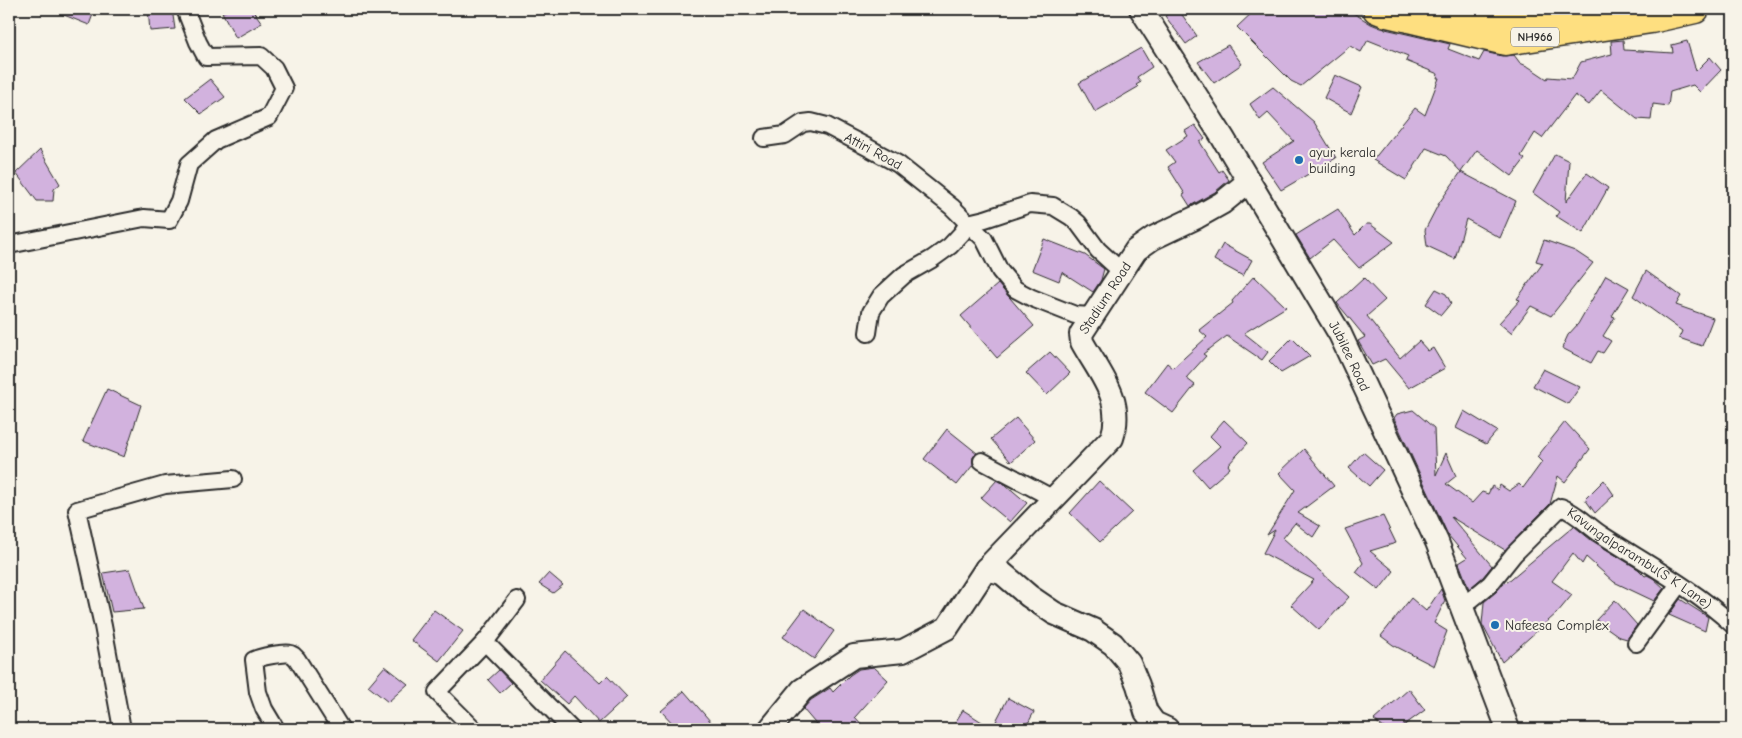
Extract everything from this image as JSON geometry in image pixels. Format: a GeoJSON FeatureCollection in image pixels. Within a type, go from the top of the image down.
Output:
{"type":"FeatureCollection","features":[{"type":"Feature","properties":{"kind":"highway","name":"NH966"},"geometry":{"type":"LineString","coordinates":[[1377,9],[1505,41],[1650,19],[1695,9]]}},
{"type":"Feature","properties":{"kind":"highway","name":"NH966"},"geometry":{"type":"LineString","coordinates":[[1454,9],[1498,18],[1578,9]]}},
{"type":"Feature","properties":{"kind":"street"},"geometry":{"type":"LineString","coordinates":[[9,245],[144,218],[169,220],[180,202],[189,164],[216,140],[269,117],[284,88],[274,68],[261,56],[206,57],[185,9]]}},
{"type":"Feature","properties":{"kind":"street","name":"Jubilee Road"},"geometry":{"type":"LineString","coordinates":[[1141,9],[1249,182],[1340,334],[1437,542],[1508,729]]}},
{"type":"Feature","properties":{"kind":"street","name":"Attiri Road"},"geometry":{"type":"LineString","coordinates":[[764,138],[785,135],[802,123],[811,122],[827,126],[898,164],[952,208],[984,239],[1000,271],[1015,290],[1075,315],[1092,316]]}},
{"type":"Feature","properties":{"kind":"street","name":"Stadium Road"},"geometry":{"type":"LineString","coordinates":[[770,729],[802,690],[854,656],[903,651],[947,628],[986,569],[1112,438],[1116,426],[1112,392],[1082,342],[1081,334],[1121,271],[1136,250],[1153,238],[1197,217],[1222,202],[1249,182]]}},
{"type":"Feature","properties":{"kind":"street"},"geometry":{"type":"LineString","coordinates":[[868,334],[870,312],[881,296],[904,275],[950,246],[968,223],[1030,204],[1053,206],[1071,217],[1078,223],[1098,250],[1121,271]]}},
{"type":"Feature","properties":{"kind":"street"},"geometry":{"type":"LineString","coordinates":[[982,460],[1054,499]]}},
{"type":"Feature","properties":{"kind":"street"},"geometry":{"type":"LineString","coordinates":[[122,729],[103,626],[77,510],[165,485],[233,479]]}},
{"type":"Feature","properties":{"kind":"street","name":"Kavungalparambu(S K Lane)"},"geometry":{"type":"LineString","coordinates":[[1462,607],[1490,584],[1514,554],[1561,507],[1571,510],[1595,531],[1680,584],[1714,608],[1733,625]]}},
{"type":"Feature","properties":{"kind":"street"},"geometry":{"type":"LineString","coordinates":[[986,569],[1002,573],[1029,596],[1054,613],[1093,630],[1113,644],[1129,663],[1146,712],[1154,723],[1167,729]]}},
{"type":"Feature","properties":{"kind":"street"},"geometry":{"type":"LineString","coordinates":[[1636,643],[1680,584]]}},
{"type":"Feature","properties":{"kind":"street"},"geometry":{"type":"LineString","coordinates":[[474,729],[437,692],[484,642],[517,600]]}},
{"type":"Feature","properties":{"kind":"street"},"geometry":{"type":"LineString","coordinates":[[484,642],[570,729]]}},
{"type":"Feature","properties":{"kind":"street"},"geometry":{"type":"LineString","coordinates":[[276,729],[264,709],[258,692],[254,660],[288,653],[293,654],[297,659],[341,729]]}},
{"type":"Feature","properties":{"kind":"building"},"geometry":{"type":"Polygon","coordinates":[[[49,9],[95,9],[89,25],[49,9]]]}},
{"type":"Feature","properties":{"kind":"building"},"geometry":{"type":"Polygon","coordinates":[[[148,9],[172,9],[175,29],[150,31],[148,9]]]}},
{"type":"Feature","properties":{"kind":"building"},"geometry":{"type":"Polygon","coordinates":[[[232,9],[252,9],[262,23],[236,38],[222,12],[232,9]]]}},
{"type":"Feature","properties":{"kind":"building"},"geometry":{"type":"Polygon","coordinates":[[[1178,9],[1197,36],[1186,44],[1165,16],[1178,9]]]}},
{"type":"Feature","properties":{"kind":"building"},"geometry":{"type":"Polygon","coordinates":[[[1256,9],[1347,9],[1381,28],[1450,44],[1448,49],[1479,61],[1484,52],[1502,56],[1514,55],[1520,63],[1547,79],[1548,77],[1572,79],[1581,62],[1612,54],[1611,41],[1623,40],[1624,50],[1673,53],[1672,45],[1687,41],[1696,71],[1710,57],[1721,70],[1700,92],[1693,85],[1670,92],[1668,106],[1653,104],[1651,120],[1637,119],[1601,90],[1589,105],[1575,95],[1542,138],[1535,133],[1521,156],[1525,159],[1512,176],[1477,150],[1461,172],[1446,156],[1426,148],[1406,180],[1373,160],[1415,108],[1425,115],[1439,78],[1437,78],[1438,74],[1406,61],[1408,56],[1368,40],[1361,52],[1350,46],[1301,86],[1291,81],[1237,27],[1256,9]]]}},
{"type":"Feature","properties":{"kind":"building"},"geometry":{"type":"Polygon","coordinates":[[[1228,45],[1242,64],[1214,83],[1198,62],[1228,45]]]}},
{"type":"Feature","properties":{"kind":"building"},"geometry":{"type":"Polygon","coordinates":[[[1141,48],[1152,67],[1137,77],[1141,82],[1136,85],[1138,87],[1095,112],[1079,83],[1141,48]]]}},
{"type":"Feature","properties":{"kind":"building"},"geometry":{"type":"Polygon","coordinates":[[[1335,75],[1362,87],[1351,113],[1324,98],[1335,75]]]}},
{"type":"Feature","properties":{"kind":"building"},"geometry":{"type":"Polygon","coordinates":[[[210,79],[225,97],[201,114],[185,98],[210,79]]]}},
{"type":"Feature","properties":{"kind":"building"},"geometry":{"type":"Polygon","coordinates":[[[1273,87],[1314,122],[1336,158],[1281,190],[1262,162],[1294,141],[1268,113],[1260,120],[1250,104],[1273,87]]]}},
{"type":"Feature","properties":{"kind":"building"},"geometry":{"type":"Polygon","coordinates":[[[1195,125],[1205,139],[1200,142],[1208,155],[1219,172],[1222,170],[1229,180],[1215,192],[1190,206],[1183,195],[1185,194],[1168,167],[1175,162],[1166,150],[1188,136],[1185,131],[1195,125]]]}},
{"type":"Feature","properties":{"kind":"building"},"geometry":{"type":"Polygon","coordinates":[[[40,150],[60,184],[54,189],[53,201],[37,201],[16,173],[40,150]]]}},
{"type":"Feature","properties":{"kind":"building"},"geometry":{"type":"Polygon","coordinates":[[[1555,154],[1569,161],[1566,202],[1587,173],[1608,188],[1583,233],[1556,216],[1559,212],[1533,193],[1555,154]]]}},
{"type":"Feature","properties":{"kind":"building"},"geometry":{"type":"Polygon","coordinates":[[[1461,172],[1516,201],[1500,238],[1466,219],[1455,259],[1427,246],[1425,230],[1439,203],[1461,172]]]}},
{"type":"Feature","properties":{"kind":"building"},"geometry":{"type":"Polygon","coordinates":[[[1338,209],[1355,235],[1366,224],[1370,224],[1394,242],[1359,268],[1333,240],[1310,258],[1296,235],[1338,209]]]}},
{"type":"Feature","properties":{"kind":"building"},"geometry":{"type":"Polygon","coordinates":[[[1044,239],[1085,255],[1104,269],[1101,280],[1093,292],[1062,272],[1059,281],[1032,270],[1044,239]]]}},
{"type":"Feature","properties":{"kind":"building"},"geometry":{"type":"Polygon","coordinates":[[[1544,240],[1575,251],[1593,263],[1551,316],[1531,306],[1511,333],[1499,323],[1520,300],[1517,299],[1543,263],[1536,261],[1544,240]]]}},
{"type":"Feature","properties":{"kind":"building"},"geometry":{"type":"Polygon","coordinates":[[[1223,244],[1252,260],[1243,276],[1214,260],[1223,244]]]}},
{"type":"Feature","properties":{"kind":"building"},"geometry":{"type":"Polygon","coordinates":[[[1646,271],[1681,296],[1676,305],[1713,318],[1702,346],[1679,338],[1682,331],[1633,296],[1646,271]]]}},
{"type":"Feature","properties":{"kind":"building"},"geometry":{"type":"Polygon","coordinates":[[[1606,275],[1629,288],[1612,316],[1615,317],[1603,336],[1611,341],[1603,353],[1598,351],[1591,363],[1562,348],[1568,335],[1578,324],[1606,275]]]}},
{"type":"Feature","properties":{"kind":"building"},"geometry":{"type":"Polygon","coordinates":[[[1254,276],[1286,307],[1244,333],[1268,352],[1262,360],[1227,336],[1203,354],[1206,356],[1186,378],[1195,385],[1173,413],[1145,392],[1167,363],[1173,368],[1207,337],[1199,330],[1233,303],[1232,301],[1254,276]]]}},
{"type":"Feature","properties":{"kind":"building"},"geometry":{"type":"Polygon","coordinates":[[[1364,278],[1385,300],[1367,316],[1400,358],[1419,341],[1428,351],[1433,348],[1445,368],[1409,388],[1385,359],[1372,365],[1358,341],[1365,337],[1337,303],[1364,278]]]}},
{"type":"Feature","properties":{"kind":"building"},"geometry":{"type":"Polygon","coordinates":[[[998,284],[1034,326],[997,358],[961,316],[998,284]]]}},
{"type":"Feature","properties":{"kind":"building"},"geometry":{"type":"Polygon","coordinates":[[[1436,289],[1446,294],[1451,303],[1441,315],[1426,304],[1436,289]]]}},
{"type":"Feature","properties":{"kind":"building"},"geometry":{"type":"Polygon","coordinates":[[[1292,338],[1310,356],[1281,373],[1269,361],[1292,338]]]}},
{"type":"Feature","properties":{"kind":"building"},"geometry":{"type":"Polygon","coordinates":[[[1050,352],[1070,373],[1047,395],[1026,373],[1050,352]]]}},
{"type":"Feature","properties":{"kind":"building"},"geometry":{"type":"Polygon","coordinates":[[[1543,369],[1580,387],[1568,404],[1533,386],[1543,369]]]}},
{"type":"Feature","properties":{"kind":"building"},"geometry":{"type":"Polygon","coordinates":[[[107,389],[141,405],[124,457],[83,441],[107,389]]]}},
{"type":"Feature","properties":{"kind":"building"},"geometry":{"type":"Polygon","coordinates":[[[1413,410],[1434,428],[1436,475],[1446,453],[1456,476],[1446,484],[1472,503],[1482,492],[1488,494],[1492,486],[1498,490],[1500,485],[1509,491],[1519,484],[1523,488],[1542,462],[1537,457],[1565,422],[1590,449],[1565,482],[1558,476],[1550,504],[1505,550],[1451,517],[1492,566],[1469,589],[1459,563],[1467,558],[1448,535],[1394,418],[1397,414],[1413,410]]]}},
{"type":"Feature","properties":{"kind":"building"},"geometry":{"type":"Polygon","coordinates":[[[1464,411],[1497,431],[1486,444],[1456,428],[1464,411]]]}},
{"type":"Feature","properties":{"kind":"building"},"geometry":{"type":"Polygon","coordinates":[[[1016,418],[1035,440],[1011,462],[991,439],[1016,418]]]}},
{"type":"Feature","properties":{"kind":"building"},"geometry":{"type":"Polygon","coordinates":[[[1224,420],[1248,443],[1228,465],[1230,468],[1208,487],[1193,470],[1220,446],[1210,436],[1224,420]]]}},
{"type":"Feature","properties":{"kind":"building"},"geometry":{"type":"Polygon","coordinates":[[[947,429],[977,453],[973,457],[973,465],[957,485],[924,459],[947,429]]]}},
{"type":"Feature","properties":{"kind":"building"},"geometry":{"type":"Polygon","coordinates":[[[1304,449],[1334,486],[1298,513],[1320,526],[1313,537],[1295,523],[1283,538],[1349,597],[1319,630],[1291,605],[1314,580],[1263,553],[1275,530],[1267,535],[1295,490],[1279,473],[1304,449]]]}},
{"type":"Feature","properties":{"kind":"building"},"geometry":{"type":"Polygon","coordinates":[[[1363,452],[1383,470],[1369,486],[1349,468],[1363,452]]]}},
{"type":"Feature","properties":{"kind":"building"},"geometry":{"type":"Polygon","coordinates":[[[997,480],[1006,485],[1027,503],[1010,522],[981,498],[997,480]]]}},
{"type":"Feature","properties":{"kind":"building"},"geometry":{"type":"Polygon","coordinates":[[[1604,480],[1614,495],[1595,513],[1585,499],[1604,480]]]}},
{"type":"Feature","properties":{"kind":"building"},"geometry":{"type":"Polygon","coordinates":[[[1099,481],[1132,512],[1100,542],[1070,513],[1099,481]]]}},
{"type":"Feature","properties":{"kind":"building"},"geometry":{"type":"Polygon","coordinates":[[[1383,516],[1396,543],[1370,551],[1394,571],[1379,590],[1356,572],[1363,563],[1345,529],[1383,516]]]}},
{"type":"Feature","properties":{"kind":"building"},"geometry":{"type":"Polygon","coordinates":[[[1574,526],[1591,540],[1638,569],[1645,576],[1653,578],[1664,588],[1654,601],[1614,582],[1586,557],[1582,564],[1573,553],[1552,581],[1572,595],[1557,613],[1502,662],[1482,624],[1484,602],[1505,582],[1574,526]]]}},
{"type":"Feature","properties":{"kind":"building"},"geometry":{"type":"Polygon","coordinates":[[[130,569],[144,609],[112,612],[103,573],[130,569]]]}},
{"type":"Feature","properties":{"kind":"building"},"geometry":{"type":"Polygon","coordinates":[[[549,573],[563,585],[553,593],[539,584],[549,573]]]}},
{"type":"Feature","properties":{"kind":"building"},"geometry":{"type":"Polygon","coordinates":[[[1441,589],[1445,601],[1434,623],[1447,631],[1434,666],[1393,645],[1381,636],[1411,598],[1426,611],[1441,589]]]}},
{"type":"Feature","properties":{"kind":"building"},"geometry":{"type":"Polygon","coordinates":[[[1680,599],[1708,617],[1705,631],[1669,615],[1680,599]]]}},
{"type":"Feature","properties":{"kind":"building"},"geometry":{"type":"Polygon","coordinates":[[[1615,600],[1637,625],[1627,639],[1620,637],[1596,620],[1615,600]]]}},
{"type":"Feature","properties":{"kind":"building"},"geometry":{"type":"Polygon","coordinates":[[[804,609],[834,631],[814,659],[783,637],[804,609]]]}},
{"type":"Feature","properties":{"kind":"building"},"geometry":{"type":"Polygon","coordinates":[[[434,610],[463,631],[439,661],[411,640],[434,610]]]}},
{"type":"Feature","properties":{"kind":"building"},"geometry":{"type":"Polygon","coordinates":[[[565,651],[600,683],[607,676],[627,697],[599,723],[574,696],[567,704],[540,680],[565,651]]]}},
{"type":"Feature","properties":{"kind":"building"},"geometry":{"type":"Polygon","coordinates":[[[385,666],[408,684],[388,702],[368,686],[385,666]]]}},
{"type":"Feature","properties":{"kind":"building"},"geometry":{"type":"Polygon","coordinates":[[[874,667],[888,680],[855,717],[866,729],[820,729],[803,709],[811,700],[830,688],[833,692],[859,669],[874,667]]]}},
{"type":"Feature","properties":{"kind":"building"},"geometry":{"type":"Polygon","coordinates":[[[499,670],[511,683],[500,693],[488,680],[499,670]]]}},
{"type":"Feature","properties":{"kind":"building"},"geometry":{"type":"Polygon","coordinates":[[[1409,689],[1425,710],[1399,729],[1385,729],[1374,720],[1409,689]]]}},
{"type":"Feature","properties":{"kind":"building"},"geometry":{"type":"Polygon","coordinates":[[[684,691],[711,722],[702,729],[678,729],[661,711],[684,691]]]}},
{"type":"Feature","properties":{"kind":"building"},"geometry":{"type":"Polygon","coordinates":[[[1008,698],[1034,712],[1025,729],[1011,729],[996,721],[1008,698]]]}},
{"type":"Feature","properties":{"kind":"building"},"geometry":{"type":"Polygon","coordinates":[[[963,710],[993,729],[951,729],[963,710]]]}},
{"type":"Feature","properties":{"kind":"place","name":"ayur kerala building"},"geometry":{"type":"Point","coordinates":[1299,160]}},
{"type":"Feature","properties":{"kind":"place","name":"Nafeesa Complex"},"geometry":{"type":"Point","coordinates":[1495,625]}}]}
